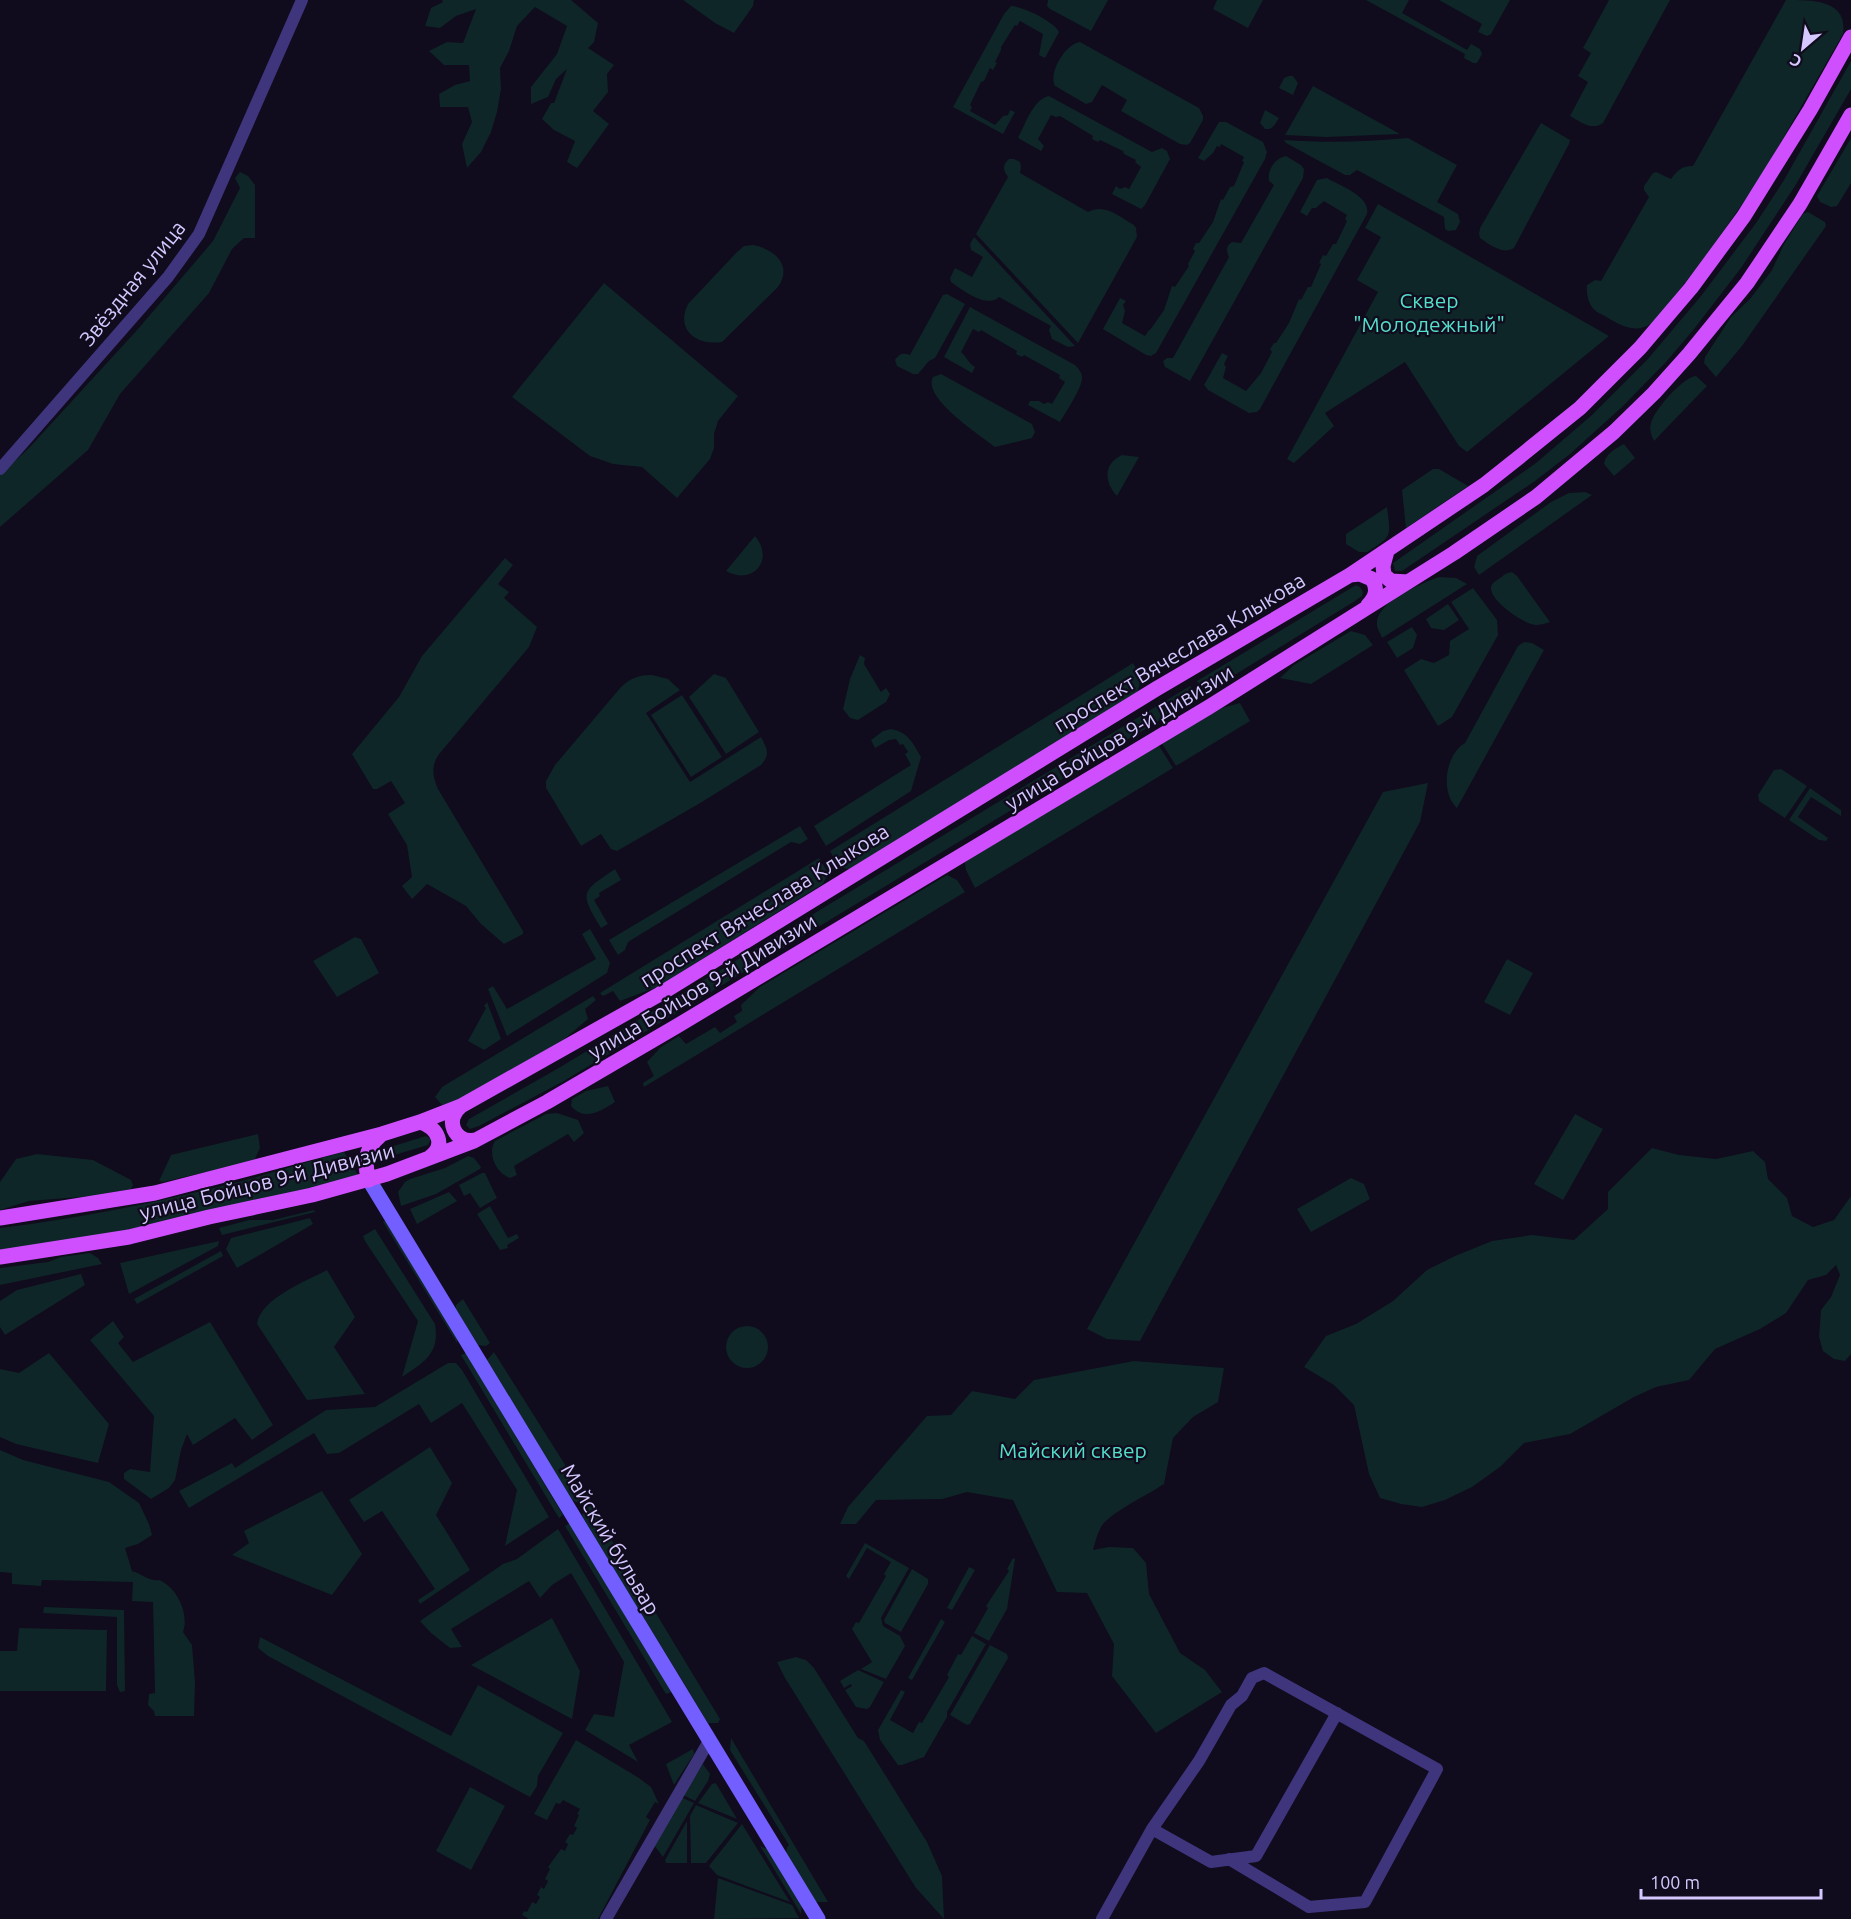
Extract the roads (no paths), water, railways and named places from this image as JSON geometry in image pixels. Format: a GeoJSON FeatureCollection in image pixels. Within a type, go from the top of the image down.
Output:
{"type":"FeatureCollection","features":[{"type":"Feature","properties":{"kind":"main road","name":"проспект Вячеслава Клыкова"},"geometry":{"type":"LineString","coordinates":[[382,1134],[461,1106],[660,994],[1156,689],[1350,575],[1484,485],[1580,408],[1640,348],[1691,288],[1744,216],[1810,110],[1851,37]]}},
{"type":"Feature","properties":{"kind":"main road"},"geometry":{"type":"LineString","coordinates":[[1366,608],[1536,497],[1614,432],[1654,393],[1696,347],[1747,283],[1800,204],[1851,115]]}},
{"type":"Feature","properties":{"kind":"main road"},"geometry":{"type":"LineString","coordinates":[[1387,551],[1383,566],[1384,576],[1391,581],[1408,582]]}},
{"type":"Feature","properties":{"kind":"main road"},"geometry":{"type":"LineString","coordinates":[[1350,575],[1366,575],[1376,585],[1376,593],[1366,608]]}},
{"type":"Feature","properties":{"kind":"main road","name":"улица Бойцов 9-й Дивизии"},"geometry":{"type":"LineString","coordinates":[[0,1257],[129,1237],[369,1180],[477,1139],[547,1102],[955,861],[1209,707],[1366,608]]}},
{"type":"Feature","properties":{"kind":"main road"},"geometry":{"type":"LineString","coordinates":[[461,1106],[456,1110],[452,1120],[455,1132],[465,1140],[477,1139]]}},
{"type":"Feature","properties":{"kind":"main road"},"geometry":{"type":"LineString","coordinates":[[420,1122],[433,1128],[439,1138],[437,1151],[424,1161]]}},
{"type":"Feature","properties":{"kind":"main road"},"geometry":{"type":"LineString","coordinates":[[369,1180],[365,1161],[369,1149],[382,1134]]}},
{"type":"Feature","properties":{"kind":"main road","name":"улица Бойцов 9-й Дивизии"},"geometry":{"type":"LineString","coordinates":[[0,1218],[155,1193],[382,1134]]}},
{"type":"Feature","properties":{"kind":"main road","name":"Майский бульвар"},"geometry":{"type":"LineString","coordinates":[[369,1180],[818,1919]]}},
{"type":"Feature","properties":{"kind":"street","name":"Звёздная улица"},"geometry":{"type":"LineString","coordinates":[[0,469],[168,277],[199,234],[302,0]]}},
{"type":"Feature","properties":{"kind":"street"},"geometry":{"type":"LineString","coordinates":[[1102,1919],[1152,1829],[1199,1761],[1231,1705],[1242,1696],[1252,1678],[1264,1673],[1437,1769],[1365,1902],[1309,1907],[1229,1859]]}},
{"type":"Feature","properties":{"kind":"street"},"geometry":{"type":"LineString","coordinates":[[1152,1829],[1211,1862],[1256,1856],[1337,1713]]}},
{"type":"Feature","properties":{"kind":"street"},"geometry":{"type":"LineString","coordinates":[[606,1919],[709,1741]]}},
{"type":"Feature","properties":{"kind":"park label","name":"Сквер \"Молодежный\""},"geometry":{"type":"Point","coordinates":[1429,312]}},
{"type":"Feature","properties":{"kind":"park label","name":"Майский сквер"},"geometry":{"type":"Point","coordinates":[1073,1450]}}]}
